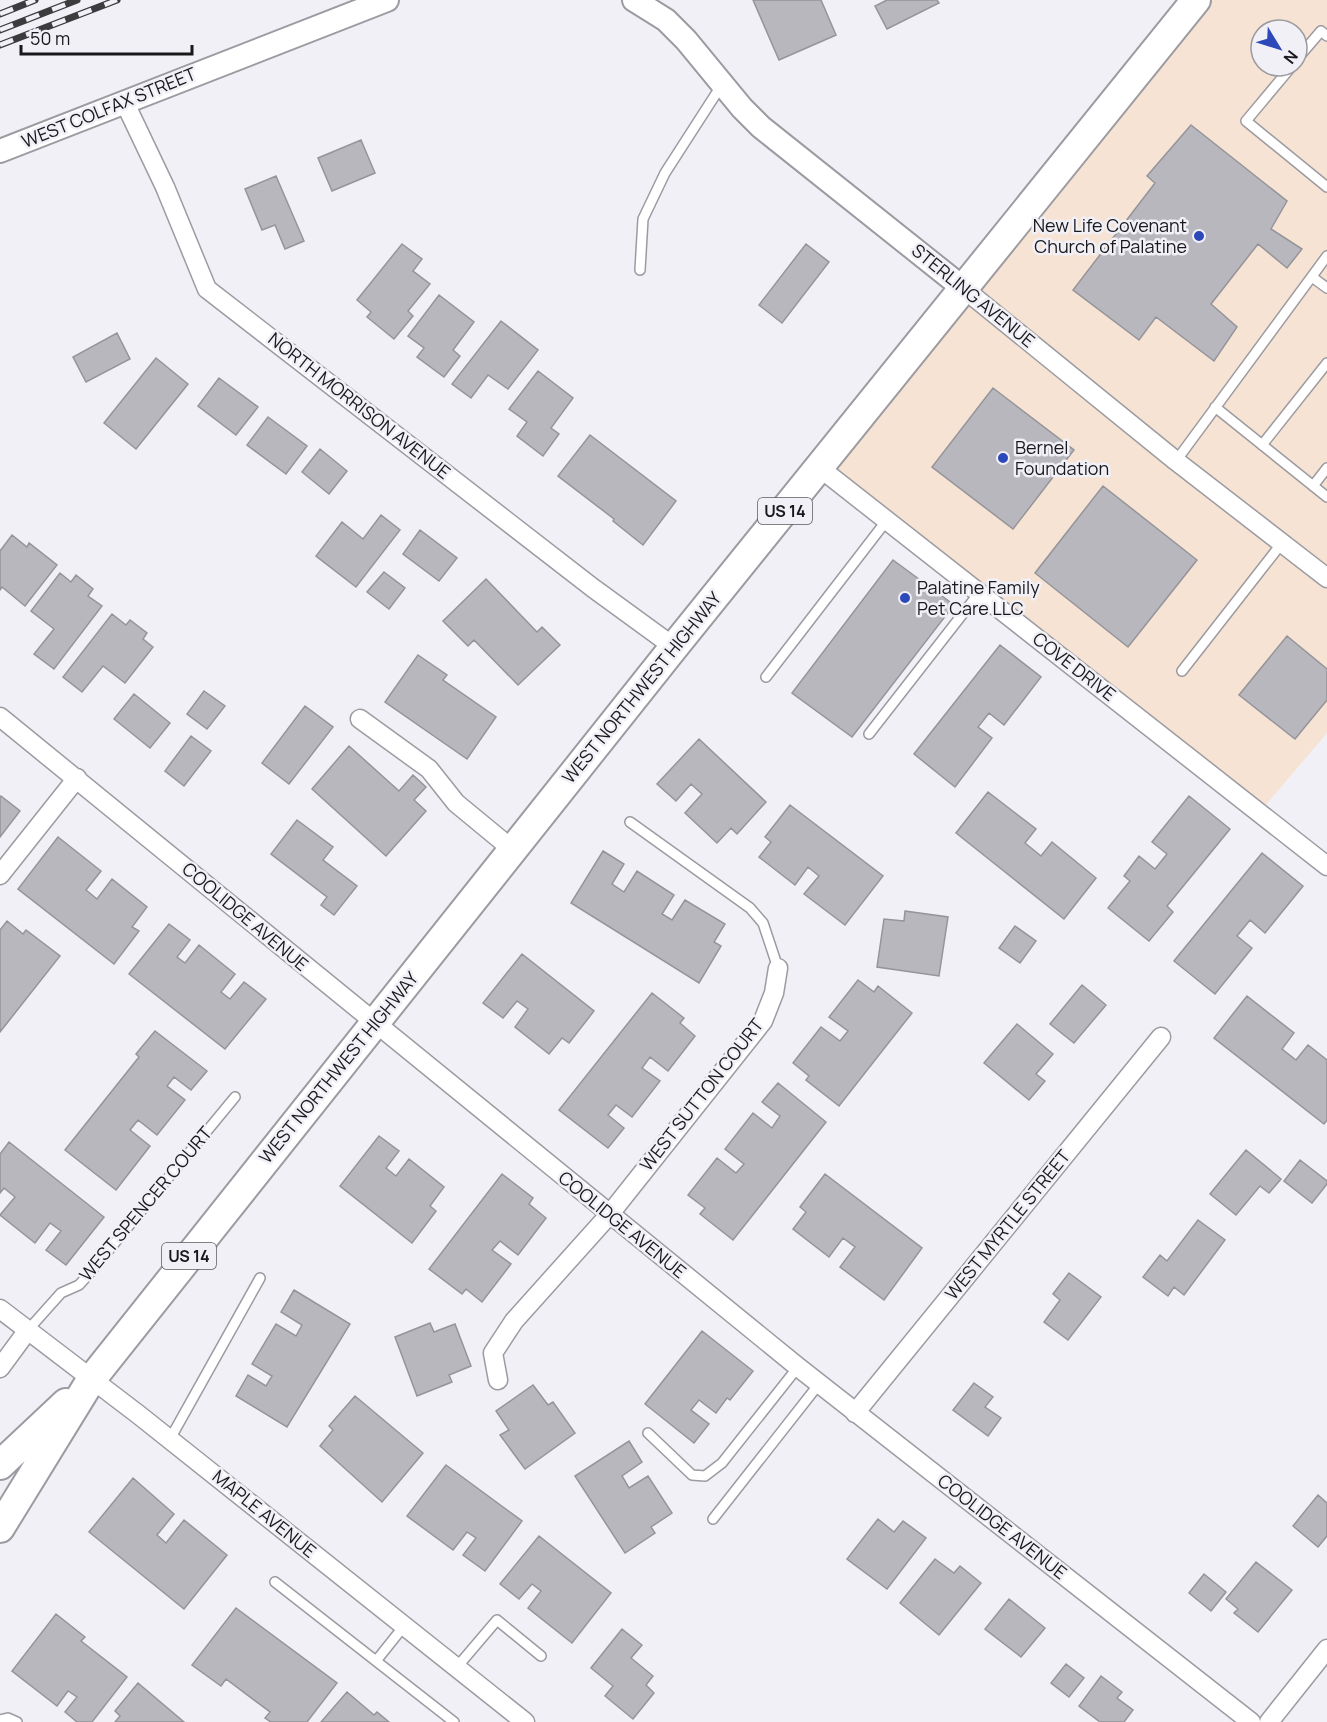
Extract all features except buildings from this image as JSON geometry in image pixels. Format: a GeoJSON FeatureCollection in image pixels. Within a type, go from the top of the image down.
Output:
{"type":"FeatureCollection","features":[{"type":"Feature","properties":{"kind":"main road","name":"WEST NORTHWEST HIGHWAY"},"geometry":{"type":"LineString","coordinates":[[0,1528],[91,1380],[674,647],[1197,0]]}},
{"type":"Feature","properties":{"kind":"main road","name":"WEST NORTHWEST HIGHWAY"},"geometry":{"type":"LineString","coordinates":[[0,1465],[91,1380]]}},
{"type":"Feature","properties":{"kind":"street","name":"WEST COLFAX STREET"},"geometry":{"type":"LineString","coordinates":[[0,151],[387,0]]}},
{"type":"Feature","properties":{"kind":"street","name":"STERLING AVENUE"},"geometry":{"type":"LineString","coordinates":[[634,0],[666,20],[686,39],[742,108],[761,127],[1176,461],[1327,578]]}},
{"type":"Feature","properties":{"kind":"street","name":"NORTH MORRISON AVENUE"},"geometry":{"type":"LineString","coordinates":[[124,101],[165,187],[207,289],[592,588],[674,647]]}},
{"type":"Feature","properties":{"kind":"street","name":"COVE DRIVE"},"geometry":{"type":"LineString","coordinates":[[820,468],[1327,866]]}},
{"type":"Feature","properties":{"kind":"street","name":"COOLIDGE AVENUE"},"geometry":{"type":"LineString","coordinates":[[0,717],[374,1024],[855,1413],[1251,1722]]}},
{"type":"Feature","properties":{"kind":"street"},"geometry":{"type":"LineString","coordinates":[[360,719],[429,769],[456,802],[513,850]]}},
{"type":"Feature","properties":{"kind":"street"},"geometry":{"type":"LineString","coordinates":[[0,875],[77,778]]}},
{"type":"Feature","properties":{"kind":"street","name":"WEST SUTTON COURT"},"geometry":{"type":"LineString","coordinates":[[498,1380],[493,1353],[514,1321],[609,1215],[763,1021],[774,993],[778,968]]}},
{"type":"Feature","properties":{"kind":"street","name":"WEST MYRTLE STREET"},"geometry":{"type":"LineString","coordinates":[[855,1413],[1161,1037]]}},
{"type":"Feature","properties":{"kind":"street","name":"MAPLE AVENUE"},"geometry":{"type":"LineString","coordinates":[[0,1309],[170,1439],[525,1722]]}},
{"type":"Feature","properties":{"kind":"street"},"geometry":{"type":"LineString","coordinates":[[0,1368],[28,1330]]}},
{"type":"Feature","properties":{"kind":"street"},"geometry":{"type":"LineString","coordinates":[[1269,1722],[1327,1649]]}},
{"type":"Feature","properties":{"kind":"lane"},"geometry":{"type":"LineString","coordinates":[[1309,45],[1321,31],[1327,36]]}},
{"type":"Feature","properties":{"kind":"lane"},"geometry":{"type":"LineString","coordinates":[[1282,78],[1246,121],[1327,187]]}},
{"type":"Feature","properties":{"kind":"lane"},"geometry":{"type":"LineString","coordinates":[[640,270],[643,219],[665,173],[722,84]]}},
{"type":"Feature","properties":{"kind":"lane"},"geometry":{"type":"LineString","coordinates":[[1176,461],[1327,256]]}},
{"type":"Feature","properties":{"kind":"lane"},"geometry":{"type":"LineString","coordinates":[[1312,277],[1327,288]]}},
{"type":"Feature","properties":{"kind":"lane"},"geometry":{"type":"LineString","coordinates":[[1262,445],[1327,363]]}},
{"type":"Feature","properties":{"kind":"lane"},"geometry":{"type":"LineString","coordinates":[[1215,407],[1327,497]]}},
{"type":"Feature","properties":{"kind":"lane"},"geometry":{"type":"LineString","coordinates":[[1313,486],[1327,468]]}},
{"type":"Feature","properties":{"kind":"lane"},"geometry":{"type":"LineString","coordinates":[[766,677],[887,520]]}},
{"type":"Feature","properties":{"kind":"lane"},"geometry":{"type":"LineString","coordinates":[[1182,671],[1282,543]]}},
{"type":"Feature","properties":{"kind":"lane"},"geometry":{"type":"LineString","coordinates":[[869,734],[979,593]]}},
{"type":"Feature","properties":{"kind":"lane"},"geometry":{"type":"LineString","coordinates":[[630,822],[750,908],[763,923],[778,968]]}},
{"type":"Feature","properties":{"kind":"lane","name":"WEST SPENCER COURT"},"geometry":{"type":"LineString","coordinates":[[28,1330],[61,1293],[79,1285],[89,1274],[235,1097]]}},
{"type":"Feature","properties":{"kind":"lane"},"geometry":{"type":"LineString","coordinates":[[170,1439],[260,1278]]}},
{"type":"Feature","properties":{"kind":"lane"},"geometry":{"type":"LineString","coordinates":[[648,1433],[692,1475],[705,1476],[722,1463],[798,1367]]}},
{"type":"Feature","properties":{"kind":"lane"},"geometry":{"type":"LineString","coordinates":[[713,1519],[819,1384]]}},
{"type":"Feature","properties":{"kind":"lane"},"geometry":{"type":"LineString","coordinates":[[275,1582],[454,1722]]}},
{"type":"Feature","properties":{"kind":"lane"},"geometry":{"type":"LineString","coordinates":[[457,1667],[497,1620],[541,1656]]}},
{"type":"Feature","properties":{"kind":"lane"},"geometry":{"type":"LineString","coordinates":[[376,1661],[404,1626]]}},
{"type":"Feature","properties":{"kind":"lane"},"geometry":{"type":"LineString","coordinates":[[0,1720],[8,1718],[17,1722]]}},
{"type":"Feature","properties":{"kind":"shaded area"},"geometry":{"type":"Polygon","coordinates":[[[1196,0],[1327,0],[1327,733],[1259,813],[820,468],[1196,0]]]}},
{"type":"Feature","properties":{"kind":"railway"},"geometry":{"type":"LineString","coordinates":[[0,14],[35,0]]}},
{"type":"Feature","properties":{"kind":"railway"},"geometry":{"type":"LineString","coordinates":[[0,30],[77,0]]}},
{"type":"Feature","properties":{"kind":"railway"},"geometry":{"type":"LineString","coordinates":[[0,45],[117,0]]}},
{"type":"Feature","properties":{"kind":"place","name":"New Life Covenant Church of Palatine"},"geometry":{"type":"Point","coordinates":[1199,236]}},
{"type":"Feature","properties":{"kind":"place","name":"Bernel Foundation"},"geometry":{"type":"Point","coordinates":[1003,458]}},
{"type":"Feature","properties":{"kind":"place","name":"Palatine Family Pet Care LLC"},"geometry":{"type":"Point","coordinates":[905,598]}}]}
